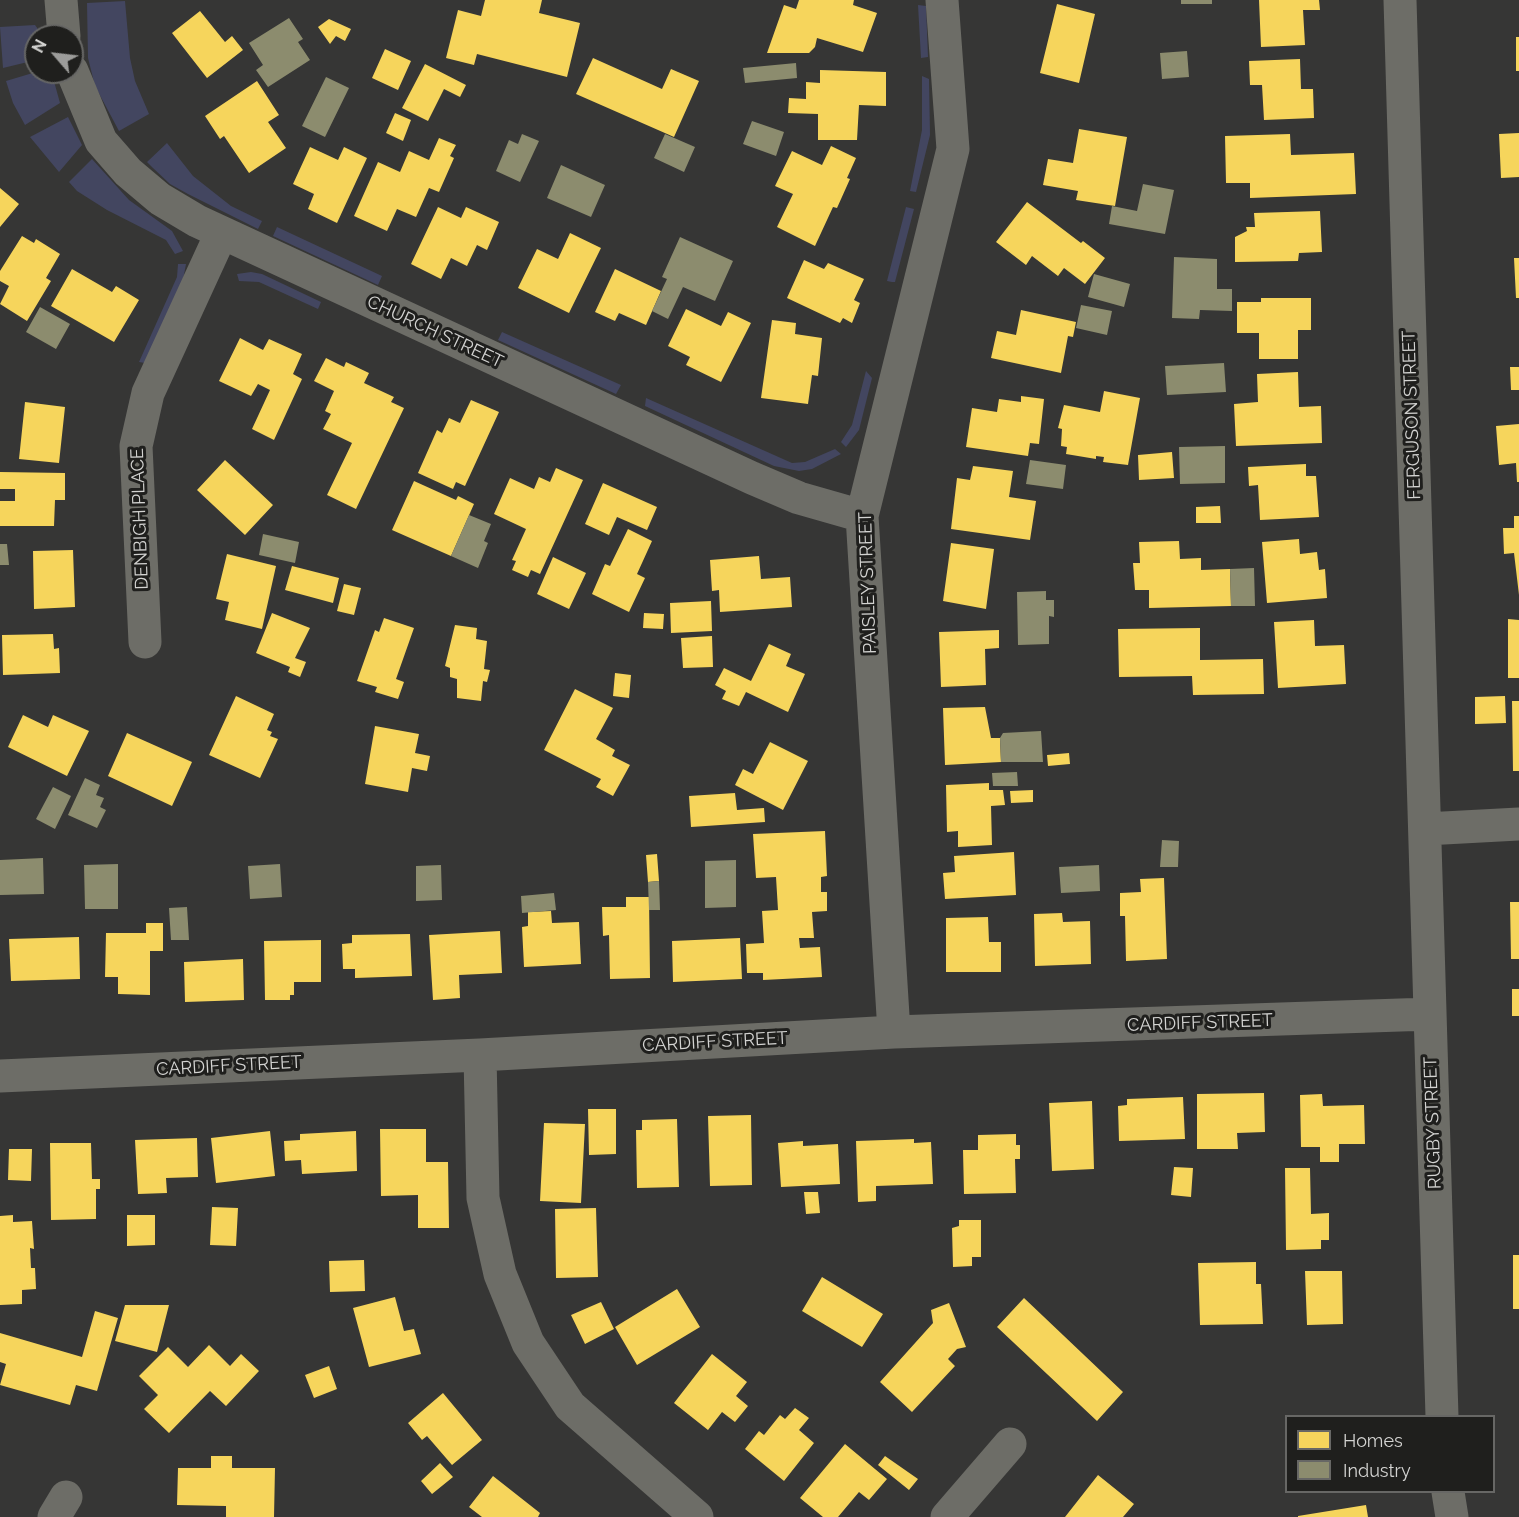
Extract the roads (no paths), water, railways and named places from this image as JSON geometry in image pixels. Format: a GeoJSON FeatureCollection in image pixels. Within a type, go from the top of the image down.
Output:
{"type":"FeatureCollection","features":[{"type":"Feature","properties":{"kind":"street"},"geometry":{"type":"LineString","coordinates":[[61,0],[63,24]]}},
{"type":"Feature","properties":{"kind":"street","name":"PAISLEY STREET"},"geometry":{"type":"LineString","coordinates":[[894,1032],[862,516],[953,149],[942,0]]}},
{"type":"Feature","properties":{"kind":"street","name":"FERGUSON STREET"},"geometry":{"type":"LineString","coordinates":[[1400,0],[1425,829]]}},
{"type":"Feature","properties":{"kind":"street","name":"CHURCH STREET"},"geometry":{"type":"LineString","coordinates":[[77,84],[101,141],[128,172],[160,199],[221,234],[752,478],[799,498],[862,516]]}},
{"type":"Feature","properties":{"kind":"street","name":"DENBIGH PLACE"},"geometry":{"type":"LineString","coordinates":[[145,642],[136,446],[148,393],[221,234]]}},
{"type":"Feature","properties":{"kind":"street"},"geometry":{"type":"LineString","coordinates":[[1425,829],[1519,824]]}},
{"type":"Feature","properties":{"kind":"street","name":"RUGBY STREET"},"geometry":{"type":"LineString","coordinates":[[1425,829],[1442,1415]]}},
{"type":"Feature","properties":{"kind":"street","name":"CARDIFF STREET"},"geometry":{"type":"LineString","coordinates":[[0,1076],[480,1055],[894,1032],[1430,1014]]}},
{"type":"Feature","properties":{"kind":"street"},"geometry":{"type":"LineString","coordinates":[[480,1055],[483,1198],[500,1274],[528,1343],[570,1406],[697,1517]]}},
{"type":"Feature","properties":{"kind":"street"},"geometry":{"type":"LineString","coordinates":[[947,1517],[1010,1443]]}},
{"type":"Feature","properties":{"kind":"street"},"geometry":{"type":"LineString","coordinates":[[1448,1493],[1452,1517]]}}]}
